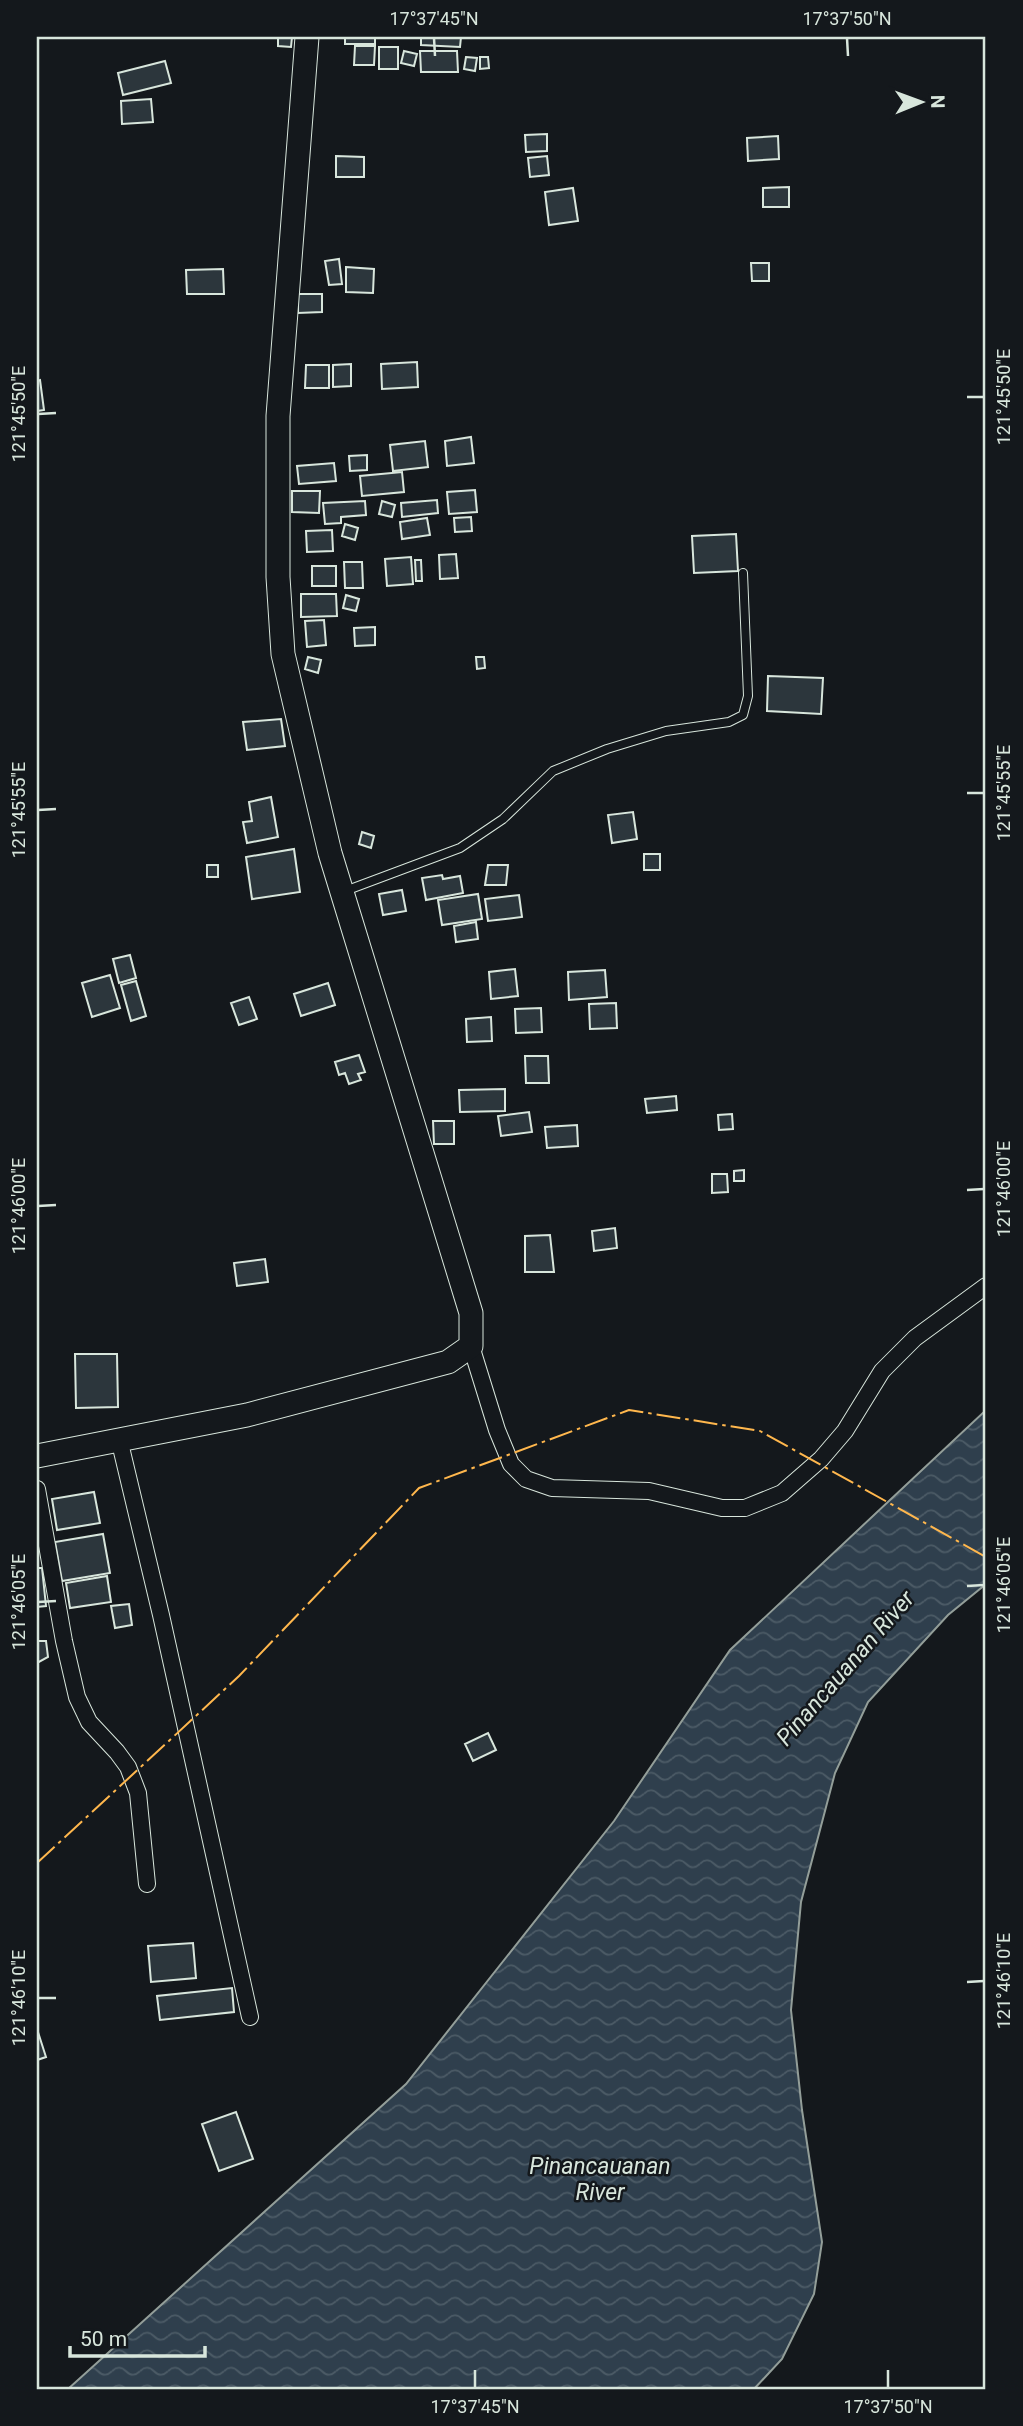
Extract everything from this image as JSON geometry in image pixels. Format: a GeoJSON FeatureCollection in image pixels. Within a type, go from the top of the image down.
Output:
{"type":"FeatureCollection","features":[{"type":"Feature","properties":{"kind":"street"},"geometry":{"type":"LineString","coordinates":[[307,37],[278,416],[278,577],[283,654],[342,892],[471,1313],[471,1346],[512,1464],[526,1479],[552,1488],[649,1491],[722,1508],[745,1508],[782,1493],[821,1459],[845,1431],[882,1371],[915,1338],[986,1286]]}},
{"type":"Feature","properties":{"kind":"street"},"geometry":{"type":"LineString","coordinates":[[37,1456],[247,1415],[448,1362],[471,1346]]}},
{"type":"Feature","properties":{"kind":"street"},"geometry":{"type":"LineString","coordinates":[[119,1439],[250,2017]]}},
{"type":"Feature","properties":{"kind":"street"},"geometry":{"type":"LineString","coordinates":[[37,1489],[64,1641],[78,1697],[89,1722],[128,1768],[138,1793],[147,1884]]}},
{"type":"Feature","properties":{"kind":"lane"},"geometry":{"type":"LineString","coordinates":[[342,892],[460,848],[503,819],[553,771],[607,748],[666,731],[729,722],[743,715],[748,696],[743,573]]}},
{"type":"Feature","properties":{"kind":"water","name":"Pinancauanan River"},"geometry":{"type":"Polygon","coordinates":[[[986,1410],[986,1584],[948,1615],[868,1702],[835,1773],[801,1902],[791,2010],[802,2110],[822,2242],[814,2294],[782,2359],[754,2389],[68,2389],[406,2084],[614,1821],[730,1650],[986,1410]]]}},
{"type":"Feature","properties":{"kind":"building"},"geometry":{"type":"Polygon","coordinates":[[[278,37],[292,37],[291,47],[278,46],[278,37]]]}},
{"type":"Feature","properties":{"kind":"building"},"geometry":{"type":"Polygon","coordinates":[[[345,37],[375,37],[375,44],[345,44],[345,37]]]}},
{"type":"Feature","properties":{"kind":"building"},"geometry":{"type":"Polygon","coordinates":[[[421,37],[461,37],[460,47],[421,45],[421,37]]]}},
{"type":"Feature","properties":{"kind":"building"},"geometry":{"type":"Polygon","coordinates":[[[355,46],[375,46],[374,65],[354,65],[355,46]]]}},
{"type":"Feature","properties":{"kind":"building"},"geometry":{"type":"Polygon","coordinates":[[[379,47],[398,47],[398,69],[379,69],[379,47]]]}},
{"type":"Feature","properties":{"kind":"building"},"geometry":{"type":"Polygon","coordinates":[[[404,51],[417,54],[414,66],[401,63],[404,51]]]}},
{"type":"Feature","properties":{"kind":"building"},"geometry":{"type":"Polygon","coordinates":[[[420,51],[457,51],[458,72],[421,72],[420,51]]]}},
{"type":"Feature","properties":{"kind":"building"},"geometry":{"type":"Polygon","coordinates":[[[466,57],[477,58],[475,71],[464,69],[466,57]]]}},
{"type":"Feature","properties":{"kind":"building"},"geometry":{"type":"Polygon","coordinates":[[[480,57],[488,57],[489,68],[480,69],[480,57]]]}},
{"type":"Feature","properties":{"kind":"building"},"geometry":{"type":"Polygon","coordinates":[[[165,61],[171,83],[123,95],[118,73],[165,61]]]}},
{"type":"Feature","properties":{"kind":"building"},"geometry":{"type":"Polygon","coordinates":[[[151,99],[153,122],[122,124],[121,101],[151,99]]]}},
{"type":"Feature","properties":{"kind":"building"},"geometry":{"type":"Polygon","coordinates":[[[547,134],[547,151],[526,152],[525,135],[547,134]]]}},
{"type":"Feature","properties":{"kind":"building"},"geometry":{"type":"Polygon","coordinates":[[[778,136],[779,159],[748,161],[747,138],[778,136]]]}},
{"type":"Feature","properties":{"kind":"building"},"geometry":{"type":"Polygon","coordinates":[[[336,156],[364,157],[364,177],[336,177],[336,156]]]}},
{"type":"Feature","properties":{"kind":"building"},"geometry":{"type":"Polygon","coordinates":[[[547,156],[549,175],[530,177],[528,158],[547,156]]]}},
{"type":"Feature","properties":{"kind":"building"},"geometry":{"type":"Polygon","coordinates":[[[789,187],[789,207],[763,207],[763,188],[789,187]]]}},
{"type":"Feature","properties":{"kind":"building"},"geometry":{"type":"Polygon","coordinates":[[[573,188],[578,221],[549,225],[545,192],[573,188]]]}},
{"type":"Feature","properties":{"kind":"building"},"geometry":{"type":"Polygon","coordinates":[[[339,259],[342,284],[329,285],[325,261],[339,259]]]}},
{"type":"Feature","properties":{"kind":"building"},"geometry":{"type":"Polygon","coordinates":[[[751,263],[769,263],[769,281],[752,281],[751,263]]]}},
{"type":"Feature","properties":{"kind":"building"},"geometry":{"type":"Polygon","coordinates":[[[346,267],[374,269],[373,293],[346,292],[346,267]]]}},
{"type":"Feature","properties":{"kind":"building"},"geometry":{"type":"Polygon","coordinates":[[[223,269],[224,294],[187,294],[186,270],[223,269]]]}},
{"type":"Feature","properties":{"kind":"building"},"geometry":{"type":"Polygon","coordinates":[[[298,294],[322,294],[322,312],[298,313],[298,294]]]}},
{"type":"Feature","properties":{"kind":"building"},"geometry":{"type":"Polygon","coordinates":[[[417,362],[418,387],[382,389],[381,364],[417,362]]]}},
{"type":"Feature","properties":{"kind":"building"},"geometry":{"type":"Polygon","coordinates":[[[351,364],[351,386],[333,387],[333,365],[351,364]]]}},
{"type":"Feature","properties":{"kind":"building"},"geometry":{"type":"Polygon","coordinates":[[[306,365],[329,365],[329,388],[305,388],[306,365]]]}},
{"type":"Feature","properties":{"kind":"building"},"geometry":{"type":"Polygon","coordinates":[[[40,380],[44,410],[37,411],[37,381],[40,380]]]}},
{"type":"Feature","properties":{"kind":"building"},"geometry":{"type":"Polygon","coordinates":[[[471,437],[474,463],[447,466],[445,441],[471,437]]]}},
{"type":"Feature","properties":{"kind":"building"},"geometry":{"type":"Polygon","coordinates":[[[425,441],[428,467],[393,471],[390,445],[425,441]]]}},
{"type":"Feature","properties":{"kind":"building"},"geometry":{"type":"Polygon","coordinates":[[[367,455],[367,470],[350,471],[349,456],[367,455]]]}},
{"type":"Feature","properties":{"kind":"building"},"geometry":{"type":"Polygon","coordinates":[[[334,463],[336,481],[299,484],[297,466],[334,463]]]}},
{"type":"Feature","properties":{"kind":"building"},"geometry":{"type":"Polygon","coordinates":[[[402,472],[404,492],[362,496],[360,476],[402,472]]]}},
{"type":"Feature","properties":{"kind":"building"},"geometry":{"type":"Polygon","coordinates":[[[475,490],[477,512],[449,514],[447,492],[475,490]]]}},
{"type":"Feature","properties":{"kind":"building"},"geometry":{"type":"Polygon","coordinates":[[[292,491],[320,491],[319,513],[292,512],[292,491]]]}},
{"type":"Feature","properties":{"kind":"building"},"geometry":{"type":"Polygon","coordinates":[[[437,500],[438,513],[402,517],[401,503],[437,500]]]}},
{"type":"Feature","properties":{"kind":"building"},"geometry":{"type":"Polygon","coordinates":[[[365,501],[366,515],[341,517],[341,523],[325,524],[323,503],[365,501]]]}},
{"type":"Feature","properties":{"kind":"building"},"geometry":{"type":"Polygon","coordinates":[[[382,501],[395,505],[392,517],[379,514],[382,501]]]}},
{"type":"Feature","properties":{"kind":"building"},"geometry":{"type":"Polygon","coordinates":[[[471,517],[472,531],[455,532],[454,518],[471,517]]]}},
{"type":"Feature","properties":{"kind":"building"},"geometry":{"type":"Polygon","coordinates":[[[427,518],[430,535],[402,539],[400,522],[427,518]]]}},
{"type":"Feature","properties":{"kind":"building"},"geometry":{"type":"Polygon","coordinates":[[[345,524],[358,528],[355,540],[342,536],[345,524]]]}},
{"type":"Feature","properties":{"kind":"building"},"geometry":{"type":"Polygon","coordinates":[[[332,530],[333,551],[307,552],[306,531],[332,530]]]}},
{"type":"Feature","properties":{"kind":"building"},"geometry":{"type":"Polygon","coordinates":[[[736,534],[738,571],[694,573],[692,536],[736,534]]]}},
{"type":"Feature","properties":{"kind":"building"},"geometry":{"type":"Polygon","coordinates":[[[456,554],[458,578],[440,579],[439,555],[456,554]]]}},
{"type":"Feature","properties":{"kind":"building"},"geometry":{"type":"Polygon","coordinates":[[[411,557],[413,584],[387,586],[385,559],[411,557]]]}},
{"type":"Feature","properties":{"kind":"building"},"geometry":{"type":"Polygon","coordinates":[[[415,560],[421,560],[422,581],[416,581],[415,560]]]}},
{"type":"Feature","properties":{"kind":"building"},"geometry":{"type":"Polygon","coordinates":[[[344,562],[362,562],[363,588],[345,588],[344,562]]]}},
{"type":"Feature","properties":{"kind":"building"},"geometry":{"type":"Polygon","coordinates":[[[312,566],[336,566],[336,586],[312,586],[312,566]]]}},
{"type":"Feature","properties":{"kind":"building"},"geometry":{"type":"Polygon","coordinates":[[[301,594],[336,594],[337,616],[301,617],[301,594]]]}},
{"type":"Feature","properties":{"kind":"building"},"geometry":{"type":"Polygon","coordinates":[[[346,595],[359,599],[356,611],[343,608],[346,595]]]}},
{"type":"Feature","properties":{"kind":"building"},"geometry":{"type":"Polygon","coordinates":[[[324,620],[326,645],[307,647],[305,621],[324,620]]]}},
{"type":"Feature","properties":{"kind":"building"},"geometry":{"type":"Polygon","coordinates":[[[375,627],[375,645],[355,646],[354,628],[375,627]]]}},
{"type":"Feature","properties":{"kind":"building"},"geometry":{"type":"Polygon","coordinates":[[[308,657],[321,660],[318,673],[305,669],[308,657]]]}},
{"type":"Feature","properties":{"kind":"building"},"geometry":{"type":"Polygon","coordinates":[[[476,657],[484,657],[485,668],[477,669],[476,657]]]}},
{"type":"Feature","properties":{"kind":"building"},"geometry":{"type":"Polygon","coordinates":[[[768,676],[823,678],[821,714],[767,711],[768,676]]]}},
{"type":"Feature","properties":{"kind":"building"},"geometry":{"type":"Polygon","coordinates":[[[281,719],[285,746],[247,750],[243,722],[281,719]]]}},
{"type":"Feature","properties":{"kind":"building"},"geometry":{"type":"Polygon","coordinates":[[[271,797],[278,837],[247,843],[243,822],[252,821],[249,802],[271,797]]]}},
{"type":"Feature","properties":{"kind":"building"},"geometry":{"type":"Polygon","coordinates":[[[633,812],[637,839],[612,843],[608,815],[633,812]]]}},
{"type":"Feature","properties":{"kind":"building"},"geometry":{"type":"Polygon","coordinates":[[[362,832],[374,836],[371,848],[359,844],[362,832]]]}},
{"type":"Feature","properties":{"kind":"building"},"geometry":{"type":"Polygon","coordinates":[[[294,849],[300,892],[252,899],[246,857],[294,849]]]}},
{"type":"Feature","properties":{"kind":"building"},"geometry":{"type":"Polygon","coordinates":[[[644,854],[660,854],[660,870],[644,870],[644,854]]]}},
{"type":"Feature","properties":{"kind":"building"},"geometry":{"type":"Polygon","coordinates":[[[207,865],[218,865],[218,877],[207,877],[207,865]]]}},
{"type":"Feature","properties":{"kind":"building"},"geometry":{"type":"Polygon","coordinates":[[[488,865],[508,865],[506,885],[485,885],[488,865]]]}},
{"type":"Feature","properties":{"kind":"building"},"geometry":{"type":"Polygon","coordinates":[[[442,875],[443,879],[460,876],[463,893],[426,900],[422,878],[442,875]]]}},
{"type":"Feature","properties":{"kind":"building"},"geometry":{"type":"Polygon","coordinates":[[[402,890],[406,911],[383,915],[379,894],[402,890]]]}},
{"type":"Feature","properties":{"kind":"building"},"geometry":{"type":"Polygon","coordinates":[[[478,894],[482,919],[442,925],[438,900],[478,894]]]}},
{"type":"Feature","properties":{"kind":"building"},"geometry":{"type":"Polygon","coordinates":[[[519,895],[522,917],[488,921],[485,899],[519,895]]]}},
{"type":"Feature","properties":{"kind":"building"},"geometry":{"type":"Polygon","coordinates":[[[476,922],[478,939],[456,942],[454,926],[476,922]]]}},
{"type":"Feature","properties":{"kind":"building"},"geometry":{"type":"Polygon","coordinates":[[[130,955],[136,978],[119,983],[113,959],[130,955]]]}},
{"type":"Feature","properties":{"kind":"building"},"geometry":{"type":"Polygon","coordinates":[[[515,969],[518,996],[491,999],[489,972],[515,969]]]}},
{"type":"Feature","properties":{"kind":"building"},"geometry":{"type":"Polygon","coordinates":[[[605,970],[607,997],[569,1000],[568,972],[605,970]]]}},
{"type":"Feature","properties":{"kind":"building"},"geometry":{"type":"Polygon","coordinates":[[[110,975],[120,1008],[92,1017],[82,983],[110,975]]]}},
{"type":"Feature","properties":{"kind":"building"},"geometry":{"type":"Polygon","coordinates":[[[136,981],[146,1016],[131,1021],[121,985],[136,981]]]}},
{"type":"Feature","properties":{"kind":"building"},"geometry":{"type":"Polygon","coordinates":[[[328,983],[335,1005],[301,1016],[294,994],[328,983]]]}},
{"type":"Feature","properties":{"kind":"building"},"geometry":{"type":"Polygon","coordinates":[[[249,997],[257,1019],[239,1025],[231,1003],[249,997]]]}},
{"type":"Feature","properties":{"kind":"building"},"geometry":{"type":"Polygon","coordinates":[[[616,1003],[617,1028],[590,1029],[589,1004],[616,1003]]]}},
{"type":"Feature","properties":{"kind":"building"},"geometry":{"type":"Polygon","coordinates":[[[541,1008],[542,1032],[516,1033],[515,1009],[541,1008]]]}},
{"type":"Feature","properties":{"kind":"building"},"geometry":{"type":"Polygon","coordinates":[[[491,1017],[492,1041],[467,1042],[466,1019],[491,1017]]]}},
{"type":"Feature","properties":{"kind":"building"},"geometry":{"type":"Polygon","coordinates":[[[359,1055],[365,1072],[358,1074],[361,1080],[349,1084],[345,1073],[339,1075],[335,1062],[359,1055]]]}},
{"type":"Feature","properties":{"kind":"building"},"geometry":{"type":"Polygon","coordinates":[[[525,1056],[548,1056],[549,1083],[526,1083],[525,1056]]]}},
{"type":"Feature","properties":{"kind":"building"},"geometry":{"type":"Polygon","coordinates":[[[505,1089],[505,1111],[460,1112],[459,1090],[505,1089]]]}},
{"type":"Feature","properties":{"kind":"building"},"geometry":{"type":"Polygon","coordinates":[[[676,1096],[677,1110],[647,1113],[645,1099],[676,1096]]]}},
{"type":"Feature","properties":{"kind":"building"},"geometry":{"type":"Polygon","coordinates":[[[529,1112],[532,1132],[501,1136],[498,1116],[529,1112]]]}},
{"type":"Feature","properties":{"kind":"building"},"geometry":{"type":"Polygon","coordinates":[[[732,1114],[733,1129],[719,1130],[718,1115],[732,1114]]]}},
{"type":"Feature","properties":{"kind":"building"},"geometry":{"type":"Polygon","coordinates":[[[433,1121],[454,1121],[454,1144],[434,1144],[433,1121]]]}},
{"type":"Feature","properties":{"kind":"building"},"geometry":{"type":"Polygon","coordinates":[[[577,1125],[578,1146],[547,1148],[545,1127],[577,1125]]]}},
{"type":"Feature","properties":{"kind":"building"},"geometry":{"type":"Polygon","coordinates":[[[744,1170],[744,1181],[734,1181],[734,1171],[744,1170]]]}},
{"type":"Feature","properties":{"kind":"building"},"geometry":{"type":"Polygon","coordinates":[[[712,1174],[727,1174],[728,1192],[712,1193],[712,1174]]]}},
{"type":"Feature","properties":{"kind":"building"},"geometry":{"type":"Polygon","coordinates":[[[615,1228],[617,1248],[594,1251],[592,1231],[615,1228]]]}},
{"type":"Feature","properties":{"kind":"building"},"geometry":{"type":"Polygon","coordinates":[[[550,1235],[554,1272],[525,1272],[525,1236],[550,1235]]]}},
{"type":"Feature","properties":{"kind":"building"},"geometry":{"type":"Polygon","coordinates":[[[265,1259],[268,1282],[237,1286],[234,1263],[265,1259]]]}},
{"type":"Feature","properties":{"kind":"building"},"geometry":{"type":"Polygon","coordinates":[[[75,1354],[117,1354],[118,1407],[76,1408],[75,1354]]]}},
{"type":"Feature","properties":{"kind":"building"},"geometry":{"type":"Polygon","coordinates":[[[94,1492],[100,1523],[57,1530],[52,1499],[94,1492]]]}},
{"type":"Feature","properties":{"kind":"building"},"geometry":{"type":"Polygon","coordinates":[[[103,1534],[110,1573],[62,1581],[55,1542],[103,1534]]]}},
{"type":"Feature","properties":{"kind":"building"},"geometry":{"type":"Polygon","coordinates":[[[37,1568],[42,1568],[46,1606],[37,1607],[37,1568]]]}},
{"type":"Feature","properties":{"kind":"building"},"geometry":{"type":"Polygon","coordinates":[[[107,1576],[111,1602],[70,1608],[66,1583],[107,1576]]]}},
{"type":"Feature","properties":{"kind":"building"},"geometry":{"type":"Polygon","coordinates":[[[129,1604],[132,1625],[115,1628],[111,1606],[129,1604]]]}},
{"type":"Feature","properties":{"kind":"building"},"geometry":{"type":"Polygon","coordinates":[[[37,1641],[46,1641],[48,1657],[37,1663],[37,1641]]]}},
{"type":"Feature","properties":{"kind":"building"},"geometry":{"type":"Polygon","coordinates":[[[488,1733],[496,1750],[473,1761],[465,1744],[488,1733]]]}},
{"type":"Feature","properties":{"kind":"building"},"geometry":{"type":"Polygon","coordinates":[[[193,1943],[196,1978],[151,1982],[148,1946],[193,1943]]]}},
{"type":"Feature","properties":{"kind":"building"},"geometry":{"type":"Polygon","coordinates":[[[232,1988],[234,2012],[160,2020],[157,1996],[232,1988]]]}},
{"type":"Feature","properties":{"kind":"building"},"geometry":{"type":"Polygon","coordinates":[[[37,2029],[46,2057],[37,2060],[37,2029]]]}},
{"type":"Feature","properties":{"kind":"building"},"geometry":{"type":"Polygon","coordinates":[[[236,2112],[253,2159],[219,2171],[202,2124],[236,2112]]]}},
{"type":"Feature","properties":{"kind":"power"},"geometry":{"type":"LineString","coordinates":[[37,1863],[239,1676],[419,1488],[629,1410],[760,1431],[986,1557]]}}]}
